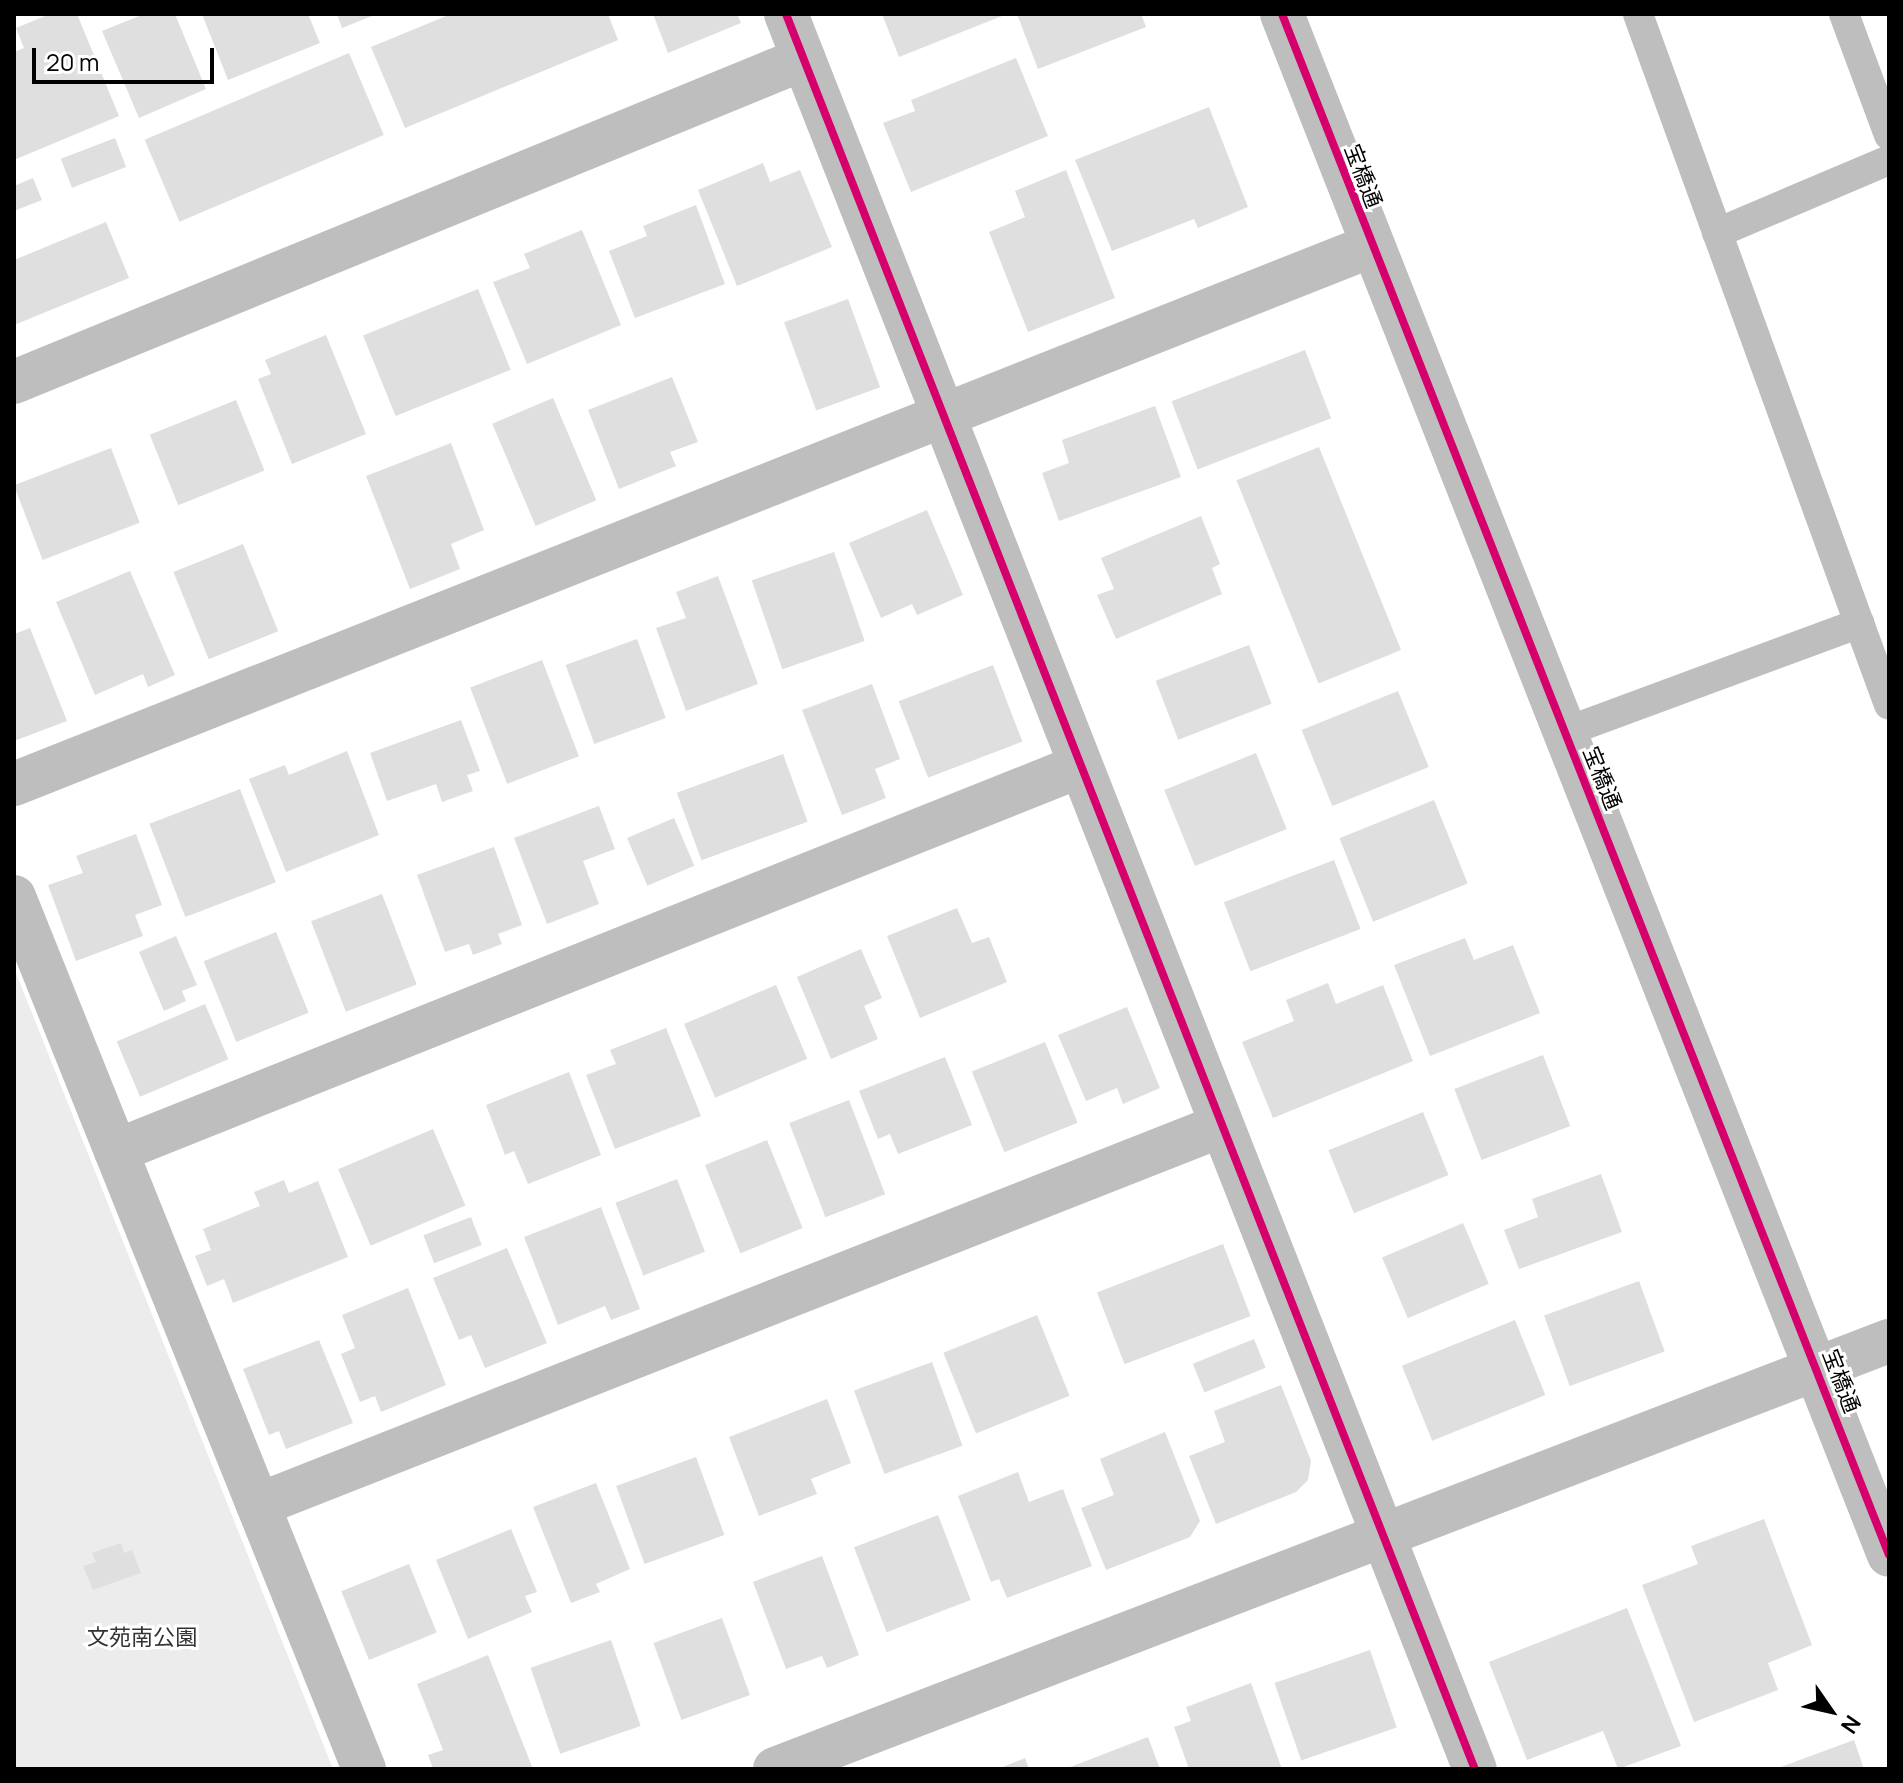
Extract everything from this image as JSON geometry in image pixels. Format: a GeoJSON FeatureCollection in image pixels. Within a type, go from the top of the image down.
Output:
{"type":"FeatureCollection","features":[{"type":"Feature","properties":{"kind":"street"},"geometry":{"type":"LineString","coordinates":[[786,14],[1475,1769]]}},
{"type":"Feature","properties":{"kind":"street","name":"宝橋通"},"geometry":{"type":"LineString","coordinates":[[1282,14],[1889,1555]]}},
{"type":"Feature","properties":{"kind":"street"},"geometry":{"type":"LineString","coordinates":[[14,382],[803,59]]}},
{"type":"Feature","properties":{"kind":"street"},"geometry":{"type":"LineString","coordinates":[[14,784],[1371,246]]}},
{"type":"Feature","properties":{"kind":"street"},"geometry":{"type":"LineString","coordinates":[[116,1151],[1080,766]]}},
{"type":"Feature","properties":{"kind":"street"},"geometry":{"type":"LineString","coordinates":[[14,897],[364,1769]]}},
{"type":"Feature","properties":{"kind":"street"},"geometry":{"type":"LineString","coordinates":[[258,1505],[1220,1126]]}},
{"type":"Feature","properties":{"kind":"street"},"geometry":{"type":"LineString","coordinates":[[775,1769],[1889,1341]]}},
{"type":"Feature","properties":{"kind":"lane"},"geometry":{"type":"LineString","coordinates":[[1638,14],[1859,623],[1886,689]]}},
{"type":"Feature","properties":{"kind":"lane"},"geometry":{"type":"LineString","coordinates":[[1844,14],[1889,135]]}},
{"type":"Feature","properties":{"kind":"lane"},"geometry":{"type":"LineString","coordinates":[[1717,233],[1889,160]]}},
{"type":"Feature","properties":{"kind":"lane"},"geometry":{"type":"LineString","coordinates":[[1565,732],[1859,623]]}},
{"type":"Feature","properties":{"kind":"green space","name":"文苑南公園"},"geometry":{"type":"Polygon","coordinates":[[[14,968],[333,1769],[14,1769],[14,968]]]}},
{"type":"Feature","properties":{"kind":"building"},"geometry":{"type":"Polygon","coordinates":[[[50,14],[77,14],[119,116],[14,160],[14,52],[24,48],[16,28],[50,14]]]}},
{"type":"Feature","properties":{"kind":"building"},"geometry":{"type":"Polygon","coordinates":[[[144,14],[175,14],[206,89],[139,118],[102,31],[144,14]]]}},
{"type":"Feature","properties":{"kind":"building"},"geometry":{"type":"Polygon","coordinates":[[[202,14],[308,14],[320,43],[228,80],[202,14]]]}},
{"type":"Feature","properties":{"kind":"building"},"geometry":{"type":"Polygon","coordinates":[[[337,14],[377,14],[342,28],[337,14]]]}},
{"type":"Feature","properties":{"kind":"building"},"geometry":{"type":"Polygon","coordinates":[[[451,14],[608,14],[618,40],[405,128],[371,47],[451,14]]]}},
{"type":"Feature","properties":{"kind":"building"},"geometry":{"type":"Polygon","coordinates":[[[653,14],[737,14],[741,23],[668,53],[653,14]]]}},
{"type":"Feature","properties":{"kind":"building"},"geometry":{"type":"Polygon","coordinates":[[[882,14],[1001,14],[1002,16],[899,57],[882,14]]]}},
{"type":"Feature","properties":{"kind":"building"},"geometry":{"type":"Polygon","coordinates":[[[1017,14],[1141,14],[1146,27],[1038,69],[1017,14]]]}},
{"type":"Feature","properties":{"kind":"building"},"geometry":{"type":"Polygon","coordinates":[[[349,53],[384,135],[179,222],[145,140],[349,53]]]}},
{"type":"Feature","properties":{"kind":"building"},"geometry":{"type":"Polygon","coordinates":[[[1016,58],[1048,136],[911,192],[883,123],[915,111],[911,100],[1016,58]]]}},
{"type":"Feature","properties":{"kind":"building"},"geometry":{"type":"Polygon","coordinates":[[[1209,107],[1248,207],[1198,228],[1194,219],[1112,251],[1075,160],[1209,107]]]}},
{"type":"Feature","properties":{"kind":"building"},"geometry":{"type":"Polygon","coordinates":[[[115,138],[126,167],[72,188],[61,159],[115,138]]]}},
{"type":"Feature","properties":{"kind":"building"},"geometry":{"type":"Polygon","coordinates":[[[763,163],[770,182],[800,170],[832,247],[737,286],[698,190],[763,163]]]}},
{"type":"Feature","properties":{"kind":"building"},"geometry":{"type":"Polygon","coordinates":[[[1066,170],[1115,298],[1028,332],[989,232],[1025,217],[1015,191],[1066,170]]]}},
{"type":"Feature","properties":{"kind":"building"},"geometry":{"type":"Polygon","coordinates":[[[33,178],[42,200],[14,211],[14,186],[33,178]]]}},
{"type":"Feature","properties":{"kind":"building"},"geometry":{"type":"Polygon","coordinates":[[[696,205],[725,284],[635,318],[609,251],[647,236],[643,226],[696,205]]]}},
{"type":"Feature","properties":{"kind":"building"},"geometry":{"type":"Polygon","coordinates":[[[106,222],[129,278],[14,325],[14,260],[106,222]]]}},
{"type":"Feature","properties":{"kind":"building"},"geometry":{"type":"Polygon","coordinates":[[[582,230],[621,325],[527,364],[493,282],[530,268],[524,254],[582,230]]]}},
{"type":"Feature","properties":{"kind":"building"},"geometry":{"type":"Polygon","coordinates":[[[478,289],[511,370],[396,416],[363,335],[478,289]]]}},
{"type":"Feature","properties":{"kind":"building"},"geometry":{"type":"Polygon","coordinates":[[[848,299],[880,387],[816,411],[784,322],[848,299]]]}},
{"type":"Feature","properties":{"kind":"building"},"geometry":{"type":"Polygon","coordinates":[[[326,335],[366,434],[292,464],[258,379],[271,374],[265,360],[326,335]]]}},
{"type":"Feature","properties":{"kind":"building"},"geometry":{"type":"Polygon","coordinates":[[[1305,350],[1331,418],[1198,469],[1171,401],[1305,350]]]}},
{"type":"Feature","properties":{"kind":"building"},"geometry":{"type":"Polygon","coordinates":[[[672,377],[698,442],[670,452],[676,466],[619,489],[588,410],[672,377]]]}},
{"type":"Feature","properties":{"kind":"building"},"geometry":{"type":"Polygon","coordinates":[[[553,398],[596,500],[536,526],[492,424],[553,398]]]}},
{"type":"Feature","properties":{"kind":"building"},"geometry":{"type":"Polygon","coordinates":[[[236,400],[264,470],[178,505],[150,435],[236,400]]]}},
{"type":"Feature","properties":{"kind":"building"},"geometry":{"type":"Polygon","coordinates":[[[1155,406],[1181,477],[1059,521],[1042,473],[1069,463],[1062,440],[1155,406]]]}},
{"type":"Feature","properties":{"kind":"building"},"geometry":{"type":"Polygon","coordinates":[[[451,443],[484,530],[451,544],[460,569],[410,589],[366,476],[451,443]]]}},
{"type":"Feature","properties":{"kind":"building"},"geometry":{"type":"Polygon","coordinates":[[[1319,447],[1401,650],[1319,683],[1236,480],[1319,447]]]}},
{"type":"Feature","properties":{"kind":"building"},"geometry":{"type":"Polygon","coordinates":[[[111,448],[140,523],[43,560],[14,485],[111,448]]]}},
{"type":"Feature","properties":{"kind":"building"},"geometry":{"type":"Polygon","coordinates":[[[927,510],[963,595],[917,615],[912,604],[881,618],[849,543],[927,510]]]}},
{"type":"Feature","properties":{"kind":"building"},"geometry":{"type":"Polygon","coordinates":[[[1201,516],[1220,564],[1212,568],[1222,594],[1116,639],[1097,595],[1114,589],[1101,558],[1201,516]]]}},
{"type":"Feature","properties":{"kind":"building"},"geometry":{"type":"Polygon","coordinates":[[[243,544],[278,631],[209,659],[173,572],[243,544]]]}},
{"type":"Feature","properties":{"kind":"building"},"geometry":{"type":"Polygon","coordinates":[[[834,552],[865,641],[782,669],[752,580],[834,552]]]}},
{"type":"Feature","properties":{"kind":"building"},"geometry":{"type":"Polygon","coordinates":[[[130,571],[175,675],[148,687],[143,674],[95,695],[56,602],[130,571]]]}},
{"type":"Feature","properties":{"kind":"building"},"geometry":{"type":"Polygon","coordinates":[[[718,576],[758,684],[686,711],[656,628],[686,618],[676,592],[718,576]]]}},
{"type":"Feature","properties":{"kind":"building"},"geometry":{"type":"Polygon","coordinates":[[[30,628],[67,721],[14,741],[14,634],[30,628]]]}},
{"type":"Feature","properties":{"kind":"building"},"geometry":{"type":"Polygon","coordinates":[[[637,639],[666,718],[594,744],[566,665],[637,639]]]}},
{"type":"Feature","properties":{"kind":"building"},"geometry":{"type":"Polygon","coordinates":[[[1249,645],[1272,704],[1178,740],[1156,681],[1249,645]]]}},
{"type":"Feature","properties":{"kind":"building"},"geometry":{"type":"Polygon","coordinates":[[[542,660],[579,756],[507,784],[470,688],[542,660]]]}},
{"type":"Feature","properties":{"kind":"building"},"geometry":{"type":"Polygon","coordinates":[[[993,665],[1022,742],[928,778],[899,701],[993,665]]]}},
{"type":"Feature","properties":{"kind":"building"},"geometry":{"type":"Polygon","coordinates":[[[872,684],[900,759],[875,769],[886,798],[842,815],[802,710],[872,684]]]}},
{"type":"Feature","properties":{"kind":"building"},"geometry":{"type":"Polygon","coordinates":[[[1398,691],[1429,767],[1332,806],[1302,730],[1398,691]]]}},
{"type":"Feature","properties":{"kind":"building"},"geometry":{"type":"Polygon","coordinates":[[[461,720],[480,771],[467,775],[473,791],[442,802],[436,784],[387,801],[370,753],[461,720]]]}},
{"type":"Feature","properties":{"kind":"building"},"geometry":{"type":"Polygon","coordinates":[[[347,751],[379,835],[286,872],[249,779],[285,765],[289,775],[347,751]]]}},
{"type":"Feature","properties":{"kind":"building"},"geometry":{"type":"Polygon","coordinates":[[[1256,753],[1287,829],[1195,866],[1164,790],[1256,753]]]}},
{"type":"Feature","properties":{"kind":"building"},"geometry":{"type":"Polygon","coordinates":[[[783,754],[808,822],[701,860],[677,793],[783,754]]]}},
{"type":"Feature","properties":{"kind":"building"},"geometry":{"type":"Polygon","coordinates":[[[240,789],[276,882],[185,917],[149,824],[240,789]]]}},
{"type":"Feature","properties":{"kind":"building"},"geometry":{"type":"Polygon","coordinates":[[[1434,800],[1468,883],[1373,922],[1339,838],[1434,800]]]}},
{"type":"Feature","properties":{"kind":"building"},"geometry":{"type":"Polygon","coordinates":[[[599,806],[615,849],[583,861],[599,904],[547,924],[514,838],[599,806]]]}},
{"type":"Feature","properties":{"kind":"building"},"geometry":{"type":"Polygon","coordinates":[[[674,818],[694,866],[647,886],[627,838],[674,818]]]}},
{"type":"Feature","properties":{"kind":"building"},"geometry":{"type":"Polygon","coordinates":[[[136,834],[162,905],[135,915],[143,936],[76,961],[48,885],[83,873],[76,856],[136,834]]]}},
{"type":"Feature","properties":{"kind":"building"},"geometry":{"type":"Polygon","coordinates":[[[494,847],[522,925],[498,934],[502,944],[473,955],[469,944],[445,952],[417,875],[494,847]]]}},
{"type":"Feature","properties":{"kind":"building"},"geometry":{"type":"Polygon","coordinates":[[[1334,860],[1361,929],[1250,971],[1224,902],[1334,860]]]}},
{"type":"Feature","properties":{"kind":"building"},"geometry":{"type":"Polygon","coordinates":[[[382,894],[417,985],[346,1012],[311,921],[382,894]]]}},
{"type":"Feature","properties":{"kind":"building"},"geometry":{"type":"Polygon","coordinates":[[[957,908],[972,943],[989,937],[1007,982],[920,1018],[887,936],[957,908]]]}},
{"type":"Feature","properties":{"kind":"building"},"geometry":{"type":"Polygon","coordinates":[[[276,932],[309,1013],[236,1042],[204,961],[276,932]]]}},
{"type":"Feature","properties":{"kind":"building"},"geometry":{"type":"Polygon","coordinates":[[[176,936],[197,985],[182,991],[186,1001],[164,1011],[139,952],[176,936]]]}},
{"type":"Feature","properties":{"kind":"building"},"geometry":{"type":"Polygon","coordinates":[[[1465,938],[1474,960],[1513,945],[1540,1013],[1430,1056],[1394,965],[1465,938]]]}},
{"type":"Feature","properties":{"kind":"building"},"geometry":{"type":"Polygon","coordinates":[[[861,949],[882,998],[864,1006],[878,1039],[831,1059],[797,977],[861,949]]]}},
{"type":"Feature","properties":{"kind":"building"},"geometry":{"type":"Polygon","coordinates":[[[1328,983],[1336,1004],[1383,985],[1413,1061],[1273,1118],[1242,1042],[1294,1021],[1286,1000],[1328,983]]]}},
{"type":"Feature","properties":{"kind":"building"},"geometry":{"type":"Polygon","coordinates":[[[776,985],[807,1059],[715,1098],[684,1024],[776,985]]]}},
{"type":"Feature","properties":{"kind":"building"},"geometry":{"type":"Polygon","coordinates":[[[205,1004],[228,1059],[140,1097],[117,1042],[205,1004]]]}},
{"type":"Feature","properties":{"kind":"building"},"geometry":{"type":"Polygon","coordinates":[[[1127,1007],[1160,1088],[1123,1104],[1117,1088],[1086,1101],[1058,1035],[1127,1007]]]}},
{"type":"Feature","properties":{"kind":"building"},"geometry":{"type":"Polygon","coordinates":[[[666,1028],[701,1116],[615,1149],[586,1075],[616,1064],[610,1050],[666,1028]]]}},
{"type":"Feature","properties":{"kind":"building"},"geometry":{"type":"Polygon","coordinates":[[[1045,1042],[1078,1123],[1004,1152],[972,1072],[1045,1042]]]}},
{"type":"Feature","properties":{"kind":"building"},"geometry":{"type":"Polygon","coordinates":[[[1543,1055],[1570,1126],[1482,1160],[1454,1089],[1543,1055]]]}},
{"type":"Feature","properties":{"kind":"building"},"geometry":{"type":"Polygon","coordinates":[[[945,1057],[972,1125],[898,1154],[890,1134],[878,1139],[859,1091],[945,1057]]]}},
{"type":"Feature","properties":{"kind":"building"},"geometry":{"type":"Polygon","coordinates":[[[569,1072],[601,1155],[528,1184],[514,1151],[505,1155],[486,1105],[569,1072]]]}},
{"type":"Feature","properties":{"kind":"building"},"geometry":{"type":"Polygon","coordinates":[[[849,1100],[885,1194],[825,1217],[789,1123],[849,1100]]]}},
{"type":"Feature","properties":{"kind":"building"},"geometry":{"type":"Polygon","coordinates":[[[1423,1112],[1448,1175],[1354,1213],[1328,1150],[1423,1112]]]}},
{"type":"Feature","properties":{"kind":"building"},"geometry":{"type":"Polygon","coordinates":[[[433,1129],[465,1205],[371,1246],[338,1169],[433,1129]]]}},
{"type":"Feature","properties":{"kind":"building"},"geometry":{"type":"Polygon","coordinates":[[[767,1140],[803,1228],[740,1253],[705,1165],[767,1140]]]}},
{"type":"Feature","properties":{"kind":"building"},"geometry":{"type":"Polygon","coordinates":[[[1601,1174],[1622,1232],[1519,1269],[1504,1230],[1538,1217],[1532,1199],[1601,1174]]]}},
{"type":"Feature","properties":{"kind":"building"},"geometry":{"type":"Polygon","coordinates":[[[677,1179],[705,1252],[643,1275],[615,1203],[677,1179]]]}},
{"type":"Feature","properties":{"kind":"building"},"geometry":{"type":"Polygon","coordinates":[[[284,1180],[289,1193],[318,1181],[348,1257],[233,1303],[224,1279],[207,1286],[195,1256],[211,1250],[203,1229],[260,1206],[254,1192],[284,1180]]]}},
{"type":"Feature","properties":{"kind":"building"},"geometry":{"type":"Polygon","coordinates":[[[601,1207],[640,1309],[611,1320],[605,1306],[558,1325],[524,1237],[601,1207]]]}},
{"type":"Feature","properties":{"kind":"building"},"geometry":{"type":"Polygon","coordinates":[[[471,1217],[482,1245],[434,1263],[423,1235],[471,1217]]]}},
{"type":"Feature","properties":{"kind":"building"},"geometry":{"type":"Polygon","coordinates":[[[1463,1223],[1489,1284],[1408,1318],[1382,1257],[1463,1223]]]}},
{"type":"Feature","properties":{"kind":"building"},"geometry":{"type":"Polygon","coordinates":[[[1223,1244],[1251,1316],[1125,1364],[1097,1292],[1223,1244]]]}},
{"type":"Feature","properties":{"kind":"building"},"geometry":{"type":"Polygon","coordinates":[[[507,1248],[547,1343],[485,1368],[471,1335],[459,1340],[433,1278],[507,1248]]]}},
{"type":"Feature","properties":{"kind":"building"},"geometry":{"type":"Polygon","coordinates":[[[1639,1281],[1665,1351],[1570,1386],[1544,1316],[1639,1281]]]}},
{"type":"Feature","properties":{"kind":"building"},"geometry":{"type":"Polygon","coordinates":[[[408,1288],[446,1385],[381,1412],[375,1396],[360,1402],[341,1354],[355,1348],[342,1315],[408,1288]]]}},
{"type":"Feature","properties":{"kind":"building"},"geometry":{"type":"Polygon","coordinates":[[[1037,1315],[1070,1396],[976,1434],[943,1353],[1037,1315]]]}},
{"type":"Feature","properties":{"kind":"building"},"geometry":{"type":"Polygon","coordinates":[[[1515,1320],[1545,1395],[1432,1441],[1402,1366],[1515,1320]]]}},
{"type":"Feature","properties":{"kind":"building"},"geometry":{"type":"Polygon","coordinates":[[[1254,1339],[1266,1368],[1204,1392],[1193,1364],[1254,1339]]]}},
{"type":"Feature","properties":{"kind":"building"},"geometry":{"type":"Polygon","coordinates":[[[319,1340],[353,1423],[286,1449],[279,1431],[269,1435],[243,1369],[319,1340]]]}},
{"type":"Feature","properties":{"kind":"building"},"geometry":{"type":"Polygon","coordinates":[[[932,1362],[962,1446],[884,1474],[854,1390],[932,1362]]]}},
{"type":"Feature","properties":{"kind":"building"},"geometry":{"type":"Polygon","coordinates":[[[1281,1385],[1311,1461],[1308,1480],[1296,1492],[1216,1524],[1189,1456],[1225,1442],[1214,1411],[1281,1385]]]}},
{"type":"Feature","properties":{"kind":"building"},"geometry":{"type":"Polygon","coordinates":[[[827,1399],[851,1463],[811,1479],[817,1494],[759,1516],[729,1437],[827,1399]]]}},
{"type":"Feature","properties":{"kind":"building"},"geometry":{"type":"Polygon","coordinates":[[[1165,1432],[1200,1521],[1190,1537],[1106,1570],[1081,1508],[1114,1495],[1100,1459],[1165,1432]]]}},
{"type":"Feature","properties":{"kind":"building"},"geometry":{"type":"Polygon","coordinates":[[[696,1457],[724,1535],[645,1564],[616,1486],[696,1457]]]}},
{"type":"Feature","properties":{"kind":"building"},"geometry":{"type":"Polygon","coordinates":[[[1018,1472],[1029,1502],[1063,1489],[1092,1566],[1007,1598],[999,1579],[991,1582],[958,1496],[1018,1472]]]}},
{"type":"Feature","properties":{"kind":"building"},"geometry":{"type":"Polygon","coordinates":[[[596,1483],[630,1569],[596,1584],[600,1592],[571,1603],[533,1507],[596,1483]]]}},
{"type":"Feature","properties":{"kind":"building"},"geometry":{"type":"Polygon","coordinates":[[[938,1515],[971,1600],[887,1632],[854,1547],[938,1515]]]}},
{"type":"Feature","properties":{"kind":"building"},"geometry":{"type":"Polygon","coordinates":[[[1764,1519],[1812,1645],[1768,1663],[1778,1690],[1694,1722],[1642,1585],[1698,1564],[1691,1546],[1764,1519]]]}},
{"type":"Feature","properties":{"kind":"building"},"geometry":{"type":"Polygon","coordinates":[[[511,1529],[537,1592],[525,1596],[532,1612],[468,1639],[436,1560],[511,1529]]]}},
{"type":"Feature","properties":{"kind":"building"},"geometry":{"type":"Polygon","coordinates":[[[121,1543],[124,1553],[132,1550],[141,1573],[93,1590],[83,1566],[96,1562],[92,1553],[121,1543]]]}},
{"type":"Feature","properties":{"kind":"building"},"geometry":{"type":"Polygon","coordinates":[[[822,1556],[859,1655],[827,1668],[822,1656],[786,1669],[753,1582],[822,1556]]]}},
{"type":"Feature","properties":{"kind":"building"},"geometry":{"type":"Polygon","coordinates":[[[409,1564],[437,1633],[369,1660],[341,1591],[409,1564]]]}},
{"type":"Feature","properties":{"kind":"building"},"geometry":{"type":"Polygon","coordinates":[[[1627,1608],[1681,1746],[1618,1769],[1603,1731],[1527,1760],[1489,1662],[1627,1608]]]}},
{"type":"Feature","properties":{"kind":"building"},"geometry":{"type":"Polygon","coordinates":[[[722,1618],[750,1695],[681,1720],[653,1643],[722,1618]]]}},
{"type":"Feature","properties":{"kind":"building"},"geometry":{"type":"Polygon","coordinates":[[[611,1640],[641,1726],[560,1754],[531,1668],[611,1640]]]}},
{"type":"Feature","properties":{"kind":"building"},"geometry":{"type":"Polygon","coordinates":[[[1370,1650],[1397,1728],[1301,1760],[1275,1683],[1370,1650]]]}},
{"type":"Feature","properties":{"kind":"building"},"geometry":{"type":"Polygon","coordinates":[[[488,1655],[533,1769],[433,1769],[428,1755],[443,1750],[417,1684],[488,1655]]]}},
{"type":"Feature","properties":{"kind":"building"},"geometry":{"type":"Polygon","coordinates":[[[1251,1683],[1282,1769],[1189,1769],[1174,1727],[1191,1721],[1186,1707],[1251,1683]]]}},
{"type":"Feature","properties":{"kind":"building"},"geometry":{"type":"Polygon","coordinates":[[[1148,1737],[1160,1769],[1065,1769],[1148,1737]]]}},
{"type":"Feature","properties":{"kind":"building"},"geometry":{"type":"Polygon","coordinates":[[[1854,1740],[1864,1769],[1775,1769],[1854,1740]]]}},
{"type":"Feature","properties":{"kind":"building"},"geometry":{"type":"Polygon","coordinates":[[[1025,1758],[1029,1769],[998,1769],[1025,1758]]]}},
{"type":"Feature","properties":{"kind":"cycle path"},"geometry":{"type":"LineString","coordinates":[[786,14],[1475,1769]]}},
{"type":"Feature","properties":{"kind":"cycle path"},"geometry":{"type":"LineString","coordinates":[[1282,14],[1889,1555]]}}]}
